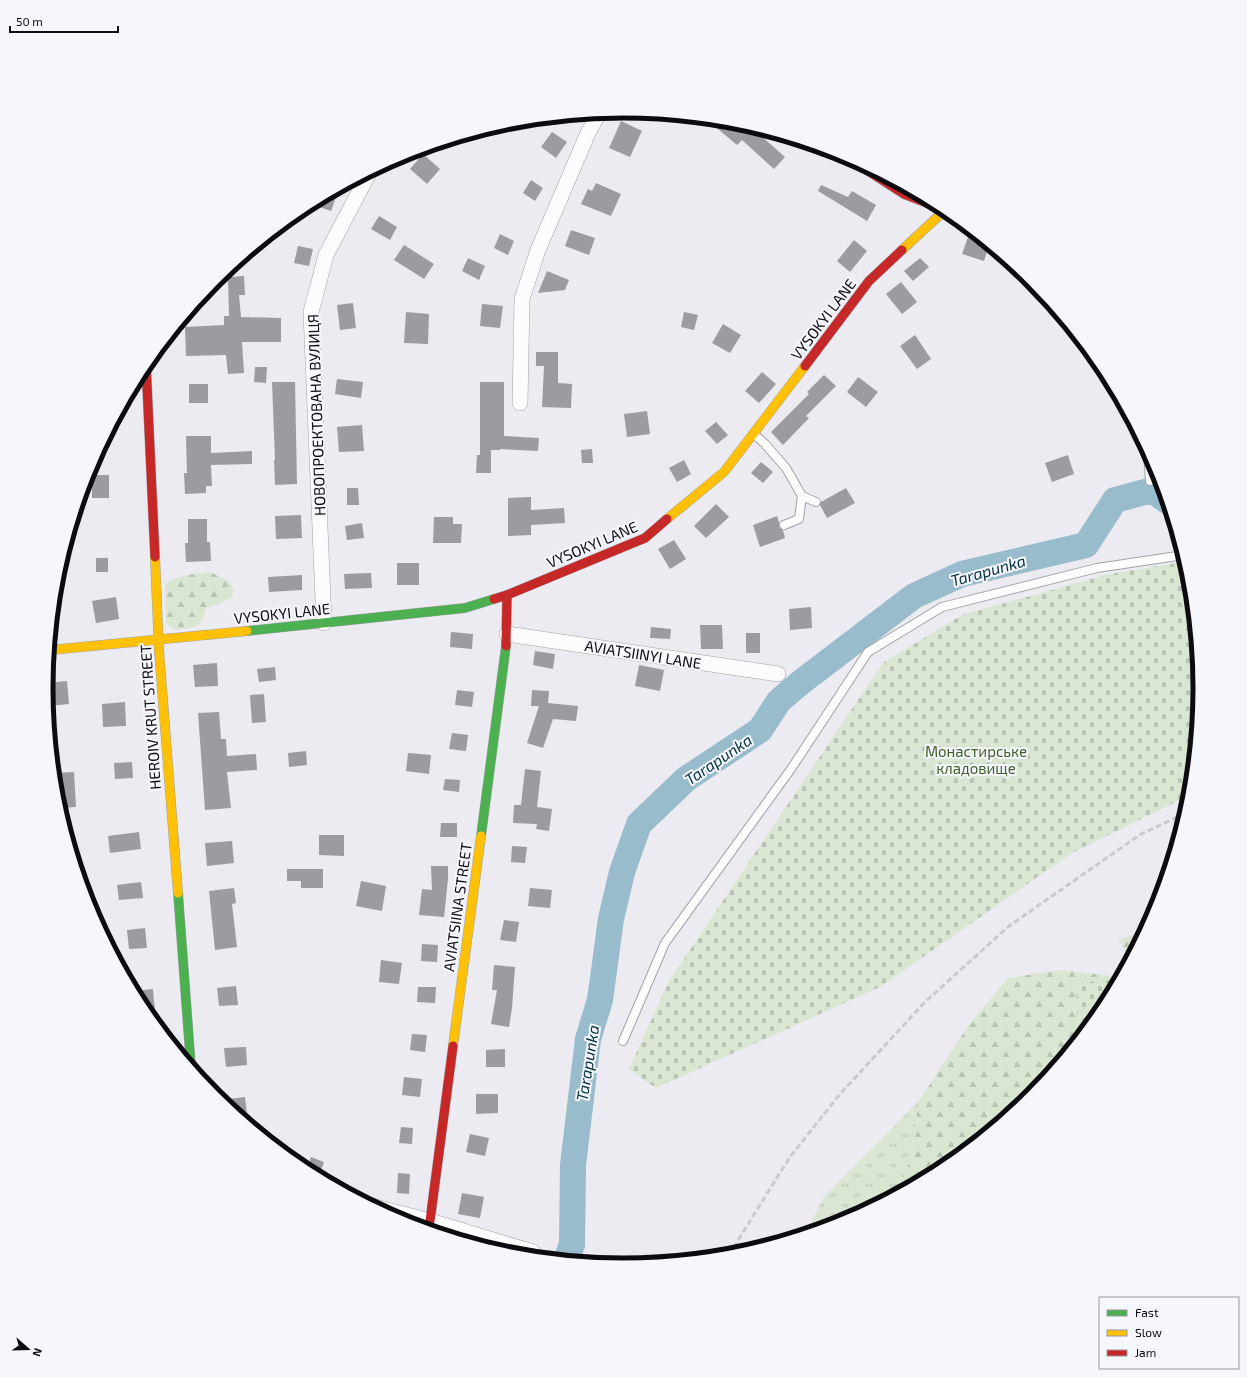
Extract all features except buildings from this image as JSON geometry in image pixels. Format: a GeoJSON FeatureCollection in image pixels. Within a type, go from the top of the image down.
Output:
{"type":"FeatureCollection","features":[{"type":"Feature","properties":{"kind":"street"},"geometry":{"type":"LineString","coordinates":[[520,403],[522,298],[538,250],[588,133],[596,119]]}},
{"type":"Feature","properties":{"kind":"street","name":"НОВОПРОЕКТОВАНА ВУЛИЦЯ"},"geometry":{"type":"LineString","coordinates":[[324,623],[311,312],[326,255],[365,180]]}},
{"type":"Feature","properties":{"kind":"street"},"geometry":{"type":"LineString","coordinates":[[884,181],[904,194],[917,199]]}},
{"type":"Feature","properties":{"kind":"street","name":"VYSOKYI LANE"},"geometry":{"type":"LineString","coordinates":[[54,650],[158,641],[465,608],[507,596],[645,538],[724,472],[869,281],[942,215]]}},
{"type":"Feature","properties":{"kind":"street","name":"HEROIV KRUT STREET"},"geometry":{"type":"LineString","coordinates":[[147,376],[158,641],[190,1059]]}},
{"type":"Feature","properties":{"kind":"street","name":"AVIATSIINA STREET"},"geometry":{"type":"LineString","coordinates":[[430,1221],[507,634],[507,596]]}},
{"type":"Feature","properties":{"kind":"street","name":"AVIATSIINYI LANE"},"geometry":{"type":"LineString","coordinates":[[507,634],[778,674]]}},
{"type":"Feature","properties":{"kind":"street"},"geometry":{"type":"LineString","coordinates":[[398,1213],[529,1251]]}},
{"type":"Feature","properties":{"kind":"lane"},"geometry":{"type":"LineString","coordinates":[[754,434],[786,468],[802,496],[816,502]]}},
{"type":"Feature","properties":{"kind":"lane"},"geometry":{"type":"LineString","coordinates":[[1149,466],[1150,481]]}},
{"type":"Feature","properties":{"kind":"lane"},"geometry":{"type":"LineString","coordinates":[[784,525],[799,519],[802,496]]}},
{"type":"Feature","properties":{"kind":"lane"},"geometry":{"type":"LineString","coordinates":[[623,1041],[665,943],[791,769],[868,652],[942,607],[1097,568],[1178,556]]}},
{"type":"Feature","properties":{"kind":"green space","name":"Монастирське кладовище"},"geometry":{"type":"Polygon","coordinates":[[[1180,563],[1189,614],[1193,651],[1194,688],[1193,726],[1183,798],[1072,853],[880,987],[656,1088],[629,1069],[669,981],[883,663],[962,615],[1105,575],[1180,563]]]}},
{"type":"Feature","properties":{"kind":"green space"},"geometry":{"type":"Polygon","coordinates":[[[210,572],[229,581],[234,589],[232,597],[219,604],[206,608],[202,620],[197,626],[177,630],[166,624],[165,584],[187,575],[210,572]]]}},
{"type":"Feature","properties":{"kind":"green space"},"geometry":{"type":"Polygon","coordinates":[[[1139,932],[1128,956],[1119,940],[1139,932]]]}},
{"type":"Feature","properties":{"kind":"green space"},"geometry":{"type":"Polygon","coordinates":[[[1060,970],[1116,976],[1076,1036],[1027,1092],[971,1141],[940,1163],[900,1188],[910,1159],[919,1101],[968,1026],[1008,978],[1060,970]]]}},
{"type":"Feature","properties":{"kind":"green space"},"geometry":{"type":"Polygon","coordinates":[[[1113,981],[1082,1028],[1078,1028],[1076,983],[1113,981]]]}},
{"type":"Feature","properties":{"kind":"green space"},"geometry":{"type":"Polygon","coordinates":[[[919,1101],[910,1159],[900,1188],[842,1216],[808,1229],[824,1197],[919,1101]]]}},
{"type":"Feature","properties":{"kind":"waterway","name":"Tarapunka"},"geometry":{"type":"LineString","coordinates":[[568,1256],[572,1245],[573,1165],[588,1039],[600,1000],[611,919],[622,872],[639,824],[686,779],[760,730],[779,701],[800,683],[914,596],[962,574],[1086,545],[1115,500],[1152,490],[1161,496]]}},
{"type":"Feature","properties":{"kind":"railway"},"geometry":{"type":"LineString","coordinates":[[734,1248],[790,1157],[840,1094],[924,1003],[1009,926],[1141,834],[1179,816]]}},
{"type":"Feature","properties":{"kind":"traffic: fast"},"geometry":{"type":"LineString","coordinates":[[247,631],[465,608],[494,599]]}},
{"type":"Feature","properties":{"kind":"traffic: fast"},"geometry":{"type":"LineString","coordinates":[[481,836],[506,646]]}},
{"type":"Feature","properties":{"kind":"traffic: fast"},"geometry":{"type":"LineString","coordinates":[[178,893],[190,1059]]}},
{"type":"Feature","properties":{"kind":"traffic: slow"},"geometry":{"type":"LineString","coordinates":[[902,250],[940,214]]}},
{"type":"Feature","properties":{"kind":"traffic: slow"},"geometry":{"type":"LineString","coordinates":[[667,519],[724,472],[805,366]]}},
{"type":"Feature","properties":{"kind":"traffic: slow"},"geometry":{"type":"LineString","coordinates":[[155,557],[159,650],[178,893]]}},
{"type":"Feature","properties":{"kind":"traffic: slow"},"geometry":{"type":"LineString","coordinates":[[54,650],[247,631]]}},
{"type":"Feature","properties":{"kind":"traffic: slow"},"geometry":{"type":"LineString","coordinates":[[453,1046],[481,836]]}},
{"type":"Feature","properties":{"kind":"traffic: jam"},"geometry":{"type":"LineString","coordinates":[[884,181],[904,194],[916,199]]}},
{"type":"Feature","properties":{"kind":"traffic: jam"},"geometry":{"type":"LineString","coordinates":[[805,366],[869,281],[902,250]]}},
{"type":"Feature","properties":{"kind":"traffic: jam"},"geometry":{"type":"LineString","coordinates":[[147,376],[155,557]]}},
{"type":"Feature","properties":{"kind":"traffic: jam"},"geometry":{"type":"LineString","coordinates":[[494,599],[645,538],[667,519]]}},
{"type":"Feature","properties":{"kind":"traffic: jam"},"geometry":{"type":"LineString","coordinates":[[506,646],[507,595]]}},
{"type":"Feature","properties":{"kind":"traffic: jam"},"geometry":{"type":"LineString","coordinates":[[430,1221],[453,1046]]}}]}
